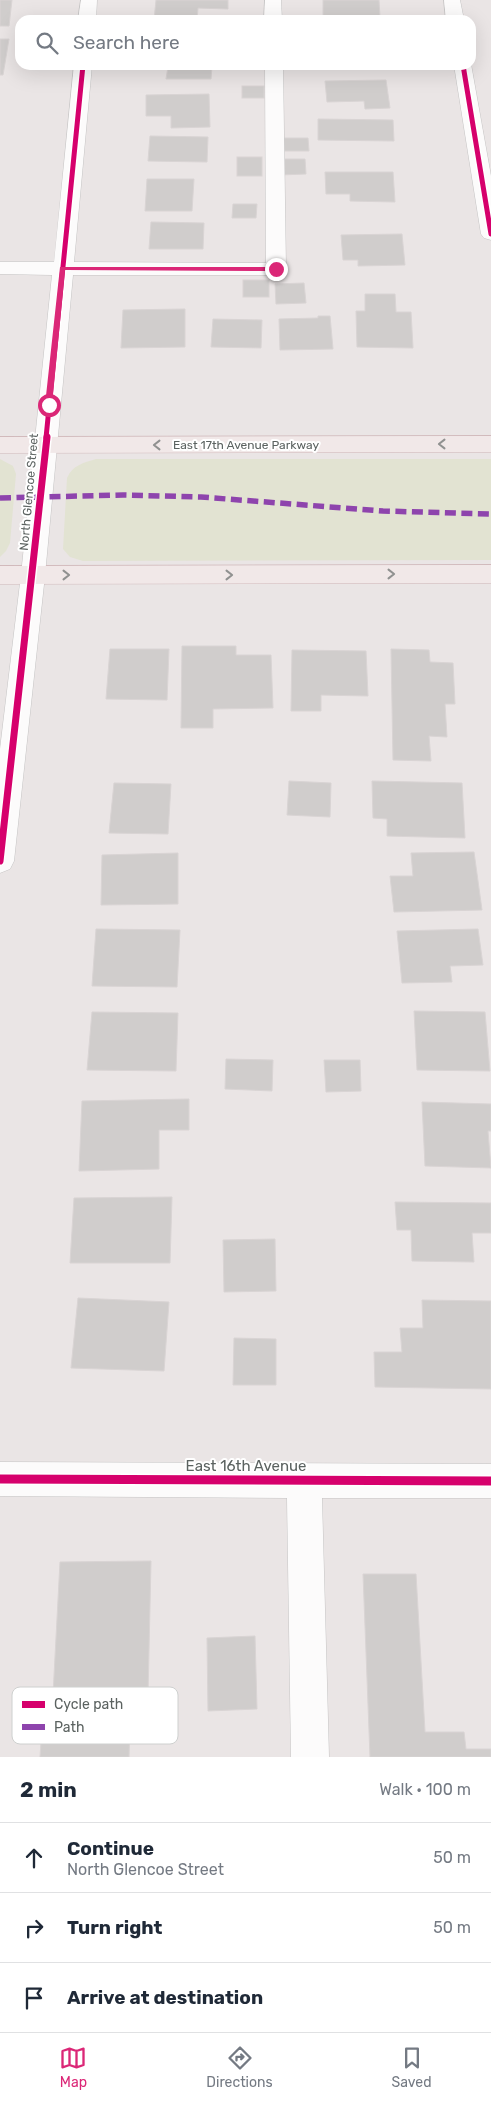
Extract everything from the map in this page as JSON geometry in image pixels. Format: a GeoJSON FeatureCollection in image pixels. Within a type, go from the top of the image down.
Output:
{"type":"FeatureCollection","features":[{"type":"Feature","properties":{"kind":"main road","name":"East 17th Avenue Parkway"},"geometry":{"type":"LineString","coordinates":[[0,445],[491,444]]}},
{"type":"Feature","properties":{"kind":"main road"},"geometry":{"type":"LineString","coordinates":[[0,575],[491,574]]}},
{"type":"Feature","properties":{"kind":"street"},"geometry":{"type":"LineString","coordinates":[[88,15],[89,0]]}},
{"type":"Feature","properties":{"kind":"street"},"geometry":{"type":"LineString","coordinates":[[273,0],[273,15]]}},
{"type":"Feature","properties":{"kind":"street"},"geometry":{"type":"LineString","coordinates":[[452,0],[454,15]]}},
{"type":"Feature","properties":{"kind":"street","name":"North Glencoe Street"},"geometry":{"type":"LineString","coordinates":[[0,861],[33,575],[82,70]]}},
{"type":"Feature","properties":{"kind":"street"},"geometry":{"type":"LineString","coordinates":[[0,268],[276,269],[274,70]]}},
{"type":"Feature","properties":{"kind":"street"},"geometry":{"type":"LineString","coordinates":[[464,70],[491,234]]}},
{"type":"Feature","properties":{"kind":"street","name":"East 16th Avenue"},"geometry":{"type":"LineString","coordinates":[[0,1480],[491,1481]]}},
{"type":"Feature","properties":{"kind":"street"},"geometry":{"type":"LineString","coordinates":[[304,1480],[310,1757]]}},
{"type":"Feature","properties":{"kind":"green space"},"geometry":{"type":"Polygon","coordinates":[[[0,459],[13,466],[16,474],[10,543],[0,557],[0,459]]]}},
{"type":"Feature","properties":{"kind":"green space"},"geometry":{"type":"Polygon","coordinates":[[[96,459],[491,459],[491,560],[83,561],[70,557],[63,549],[67,478],[75,467],[96,459]]]}},
{"type":"Feature","properties":{"kind":"building"},"geometry":{"type":"Polygon","coordinates":[[[0,0],[12,0],[9,26],[0,26],[0,0]]]}},
{"type":"Feature","properties":{"kind":"building"},"geometry":{"type":"Polygon","coordinates":[[[156,0],[228,0],[228,9],[198,8],[197,15],[154,15],[156,0]]]}},
{"type":"Feature","properties":{"kind":"building"},"geometry":{"type":"Polygon","coordinates":[[[323,0],[379,0],[380,15],[323,15],[323,0]]]}},
{"type":"Feature","properties":{"kind":"building"},"geometry":{"type":"Polygon","coordinates":[[[0,39],[9,39],[3,75],[0,75],[0,39]]]}},
{"type":"Feature","properties":{"kind":"building"},"geometry":{"type":"Polygon","coordinates":[[[168,70],[212,70],[211,79],[166,79],[168,70]]]}},
{"type":"Feature","properties":{"kind":"building"},"geometry":{"type":"Polygon","coordinates":[[[386,80],[390,108],[365,109],[364,101],[327,102],[325,81],[386,80]]]}},
{"type":"Feature","properties":{"kind":"building"},"geometry":{"type":"Polygon","coordinates":[[[242,86],[264,86],[264,98],[242,98],[242,86]]]}},
{"type":"Feature","properties":{"kind":"building"},"geometry":{"type":"Polygon","coordinates":[[[209,94],[210,127],[171,128],[171,116],[146,116],[146,95],[209,94]]]}},
{"type":"Feature","properties":{"kind":"building"},"geometry":{"type":"Polygon","coordinates":[[[318,119],[393,120],[394,141],[318,140],[318,119]]]}},
{"type":"Feature","properties":{"kind":"building"},"geometry":{"type":"Polygon","coordinates":[[[150,136],[208,137],[207,162],[148,161],[150,136]]]}},
{"type":"Feature","properties":{"kind":"building"},"geometry":{"type":"Polygon","coordinates":[[[280,138],[308,138],[309,151],[281,151],[280,138]]]}},
{"type":"Feature","properties":{"kind":"building"},"geometry":{"type":"Polygon","coordinates":[[[237,157],[262,157],[262,176],[237,176],[237,157]]]}},
{"type":"Feature","properties":{"kind":"building"},"geometry":{"type":"Polygon","coordinates":[[[277,159],[305,159],[306,174],[279,175],[277,159]]]}},
{"type":"Feature","properties":{"kind":"building"},"geometry":{"type":"Polygon","coordinates":[[[325,172],[393,172],[395,202],[350,201],[350,194],[326,194],[325,172]]]}},
{"type":"Feature","properties":{"kind":"building"},"geometry":{"type":"Polygon","coordinates":[[[147,179],[194,179],[192,211],[145,211],[147,179]]]}},
{"type":"Feature","properties":{"kind":"building"},"geometry":{"type":"Polygon","coordinates":[[[233,204],[257,204],[256,218],[232,218],[233,204]]]}},
{"type":"Feature","properties":{"kind":"building"},"geometry":{"type":"Polygon","coordinates":[[[151,222],[204,223],[203,249],[149,249],[151,222]]]}},
{"type":"Feature","properties":{"kind":"building"},"geometry":{"type":"Polygon","coordinates":[[[402,234],[405,265],[358,266],[358,260],[343,260],[341,235],[402,234]]]}},
{"type":"Feature","properties":{"kind":"building"},"geometry":{"type":"Polygon","coordinates":[[[243,280],[269,280],[269,297],[243,297],[243,280]]]}},
{"type":"Feature","properties":{"kind":"building"},"geometry":{"type":"Polygon","coordinates":[[[304,283],[306,303],[276,304],[275,284],[304,283]]]}},
{"type":"Feature","properties":{"kind":"building"},"geometry":{"type":"Polygon","coordinates":[[[365,294],[395,294],[396,312],[411,312],[413,348],[357,347],[356,311],[365,311],[365,294]]]}},
{"type":"Feature","properties":{"kind":"building"},"geometry":{"type":"Polygon","coordinates":[[[185,309],[185,347],[121,348],[123,310],[185,309]]]}},
{"type":"Feature","properties":{"kind":"building"},"geometry":{"type":"Polygon","coordinates":[[[318,316],[330,316],[333,349],[280,350],[279,319],[318,318],[318,316]]]}},
{"type":"Feature","properties":{"kind":"building"},"geometry":{"type":"Polygon","coordinates":[[[213,319],[262,320],[261,348],[211,347],[213,319]]]}},
{"type":"Feature","properties":{"kind":"building"},"geometry":{"type":"Polygon","coordinates":[[[182,646],[236,646],[236,655],[271,655],[273,708],[213,709],[213,728],[181,728],[182,646]]]}},
{"type":"Feature","properties":{"kind":"building"},"geometry":{"type":"Polygon","coordinates":[[[110,649],[169,649],[167,700],[106,699],[110,649]]]}},
{"type":"Feature","properties":{"kind":"building"},"geometry":{"type":"Polygon","coordinates":[[[391,649],[429,650],[430,662],[453,663],[455,704],[445,704],[447,737],[429,736],[431,761],[393,760],[391,649]]]}},
{"type":"Feature","properties":{"kind":"building"},"geometry":{"type":"Polygon","coordinates":[[[292,650],[366,651],[368,696],[321,695],[321,711],[291,711],[292,650]]]}},
{"type":"Feature","properties":{"kind":"building"},"geometry":{"type":"Polygon","coordinates":[[[289,781],[331,783],[330,817],[287,815],[289,781]]]}},
{"type":"Feature","properties":{"kind":"building"},"geometry":{"type":"Polygon","coordinates":[[[372,781],[462,783],[465,838],[387,836],[387,819],[373,818],[372,781]]]}},
{"type":"Feature","properties":{"kind":"building"},"geometry":{"type":"Polygon","coordinates":[[[114,783],[171,784],[168,834],[109,833],[114,783]]]}},
{"type":"Feature","properties":{"kind":"building"},"geometry":{"type":"Polygon","coordinates":[[[474,852],[482,910],[394,912],[390,876],[413,876],[411,853],[474,852]]]}},
{"type":"Feature","properties":{"kind":"building"},"geometry":{"type":"Polygon","coordinates":[[[178,853],[178,904],[101,905],[102,855],[178,853]]]}},
{"type":"Feature","properties":{"kind":"building"},"geometry":{"type":"Polygon","coordinates":[[[96,929],[180,930],[177,987],[92,986],[96,929]]]}},
{"type":"Feature","properties":{"kind":"building"},"geometry":{"type":"Polygon","coordinates":[[[478,929],[483,965],[450,966],[452,982],[402,983],[397,931],[478,929]]]}},
{"type":"Feature","properties":{"kind":"building"},"geometry":{"type":"Polygon","coordinates":[[[414,1011],[485,1012],[490,1071],[417,1070],[414,1011]]]}},
{"type":"Feature","properties":{"kind":"building"},"geometry":{"type":"Polygon","coordinates":[[[92,1012],[178,1013],[176,1071],[87,1070],[92,1012]]]}},
{"type":"Feature","properties":{"kind":"building"},"geometry":{"type":"Polygon","coordinates":[[[226,1059],[273,1060],[272,1091],[225,1089],[226,1059]]]}},
{"type":"Feature","properties":{"kind":"building"},"geometry":{"type":"Polygon","coordinates":[[[324,1060],[360,1060],[361,1091],[326,1092],[324,1060]]]}},
{"type":"Feature","properties":{"kind":"building"},"geometry":{"type":"Polygon","coordinates":[[[189,1099],[189,1130],[159,1130],[159,1169],[79,1171],[82,1101],[189,1099]]]}},
{"type":"Feature","properties":{"kind":"building"},"geometry":{"type":"Polygon","coordinates":[[[422,1102],[491,1104],[491,1131],[488,1131],[491,1168],[425,1166],[422,1102]]]}},
{"type":"Feature","properties":{"kind":"building"},"geometry":{"type":"Polygon","coordinates":[[[172,1197],[170,1263],[70,1263],[74,1198],[172,1197]]]}},
{"type":"Feature","properties":{"kind":"building"},"geometry":{"type":"Polygon","coordinates":[[[395,1202],[491,1203],[491,1233],[472,1233],[474,1262],[412,1261],[411,1230],[397,1230],[395,1202]]]}},
{"type":"Feature","properties":{"kind":"building"},"geometry":{"type":"Polygon","coordinates":[[[275,1239],[276,1291],[224,1292],[223,1240],[275,1239]]]}},
{"type":"Feature","properties":{"kind":"building"},"geometry":{"type":"Polygon","coordinates":[[[78,1298],[169,1302],[164,1371],[71,1368],[78,1298]]]}},
{"type":"Feature","properties":{"kind":"building"},"geometry":{"type":"Polygon","coordinates":[[[422,1300],[491,1301],[491,1389],[375,1387],[374,1352],[402,1352],[400,1328],[423,1328],[422,1300]]]}},
{"type":"Feature","properties":{"kind":"building"},"geometry":{"type":"Polygon","coordinates":[[[234,1338],[276,1339],[276,1385],[233,1385],[234,1338]]]}},
{"type":"Feature","properties":{"kind":"building"},"geometry":{"type":"Polygon","coordinates":[[[151,1561],[148,1687],[53,1687],[60,1562],[151,1561]]]}},
{"type":"Feature","properties":{"kind":"building"},"geometry":{"type":"Polygon","coordinates":[[[363,1574],[416,1574],[425,1732],[464,1732],[466,1749],[491,1749],[491,1757],[370,1757],[363,1574]]]}},
{"type":"Feature","properties":{"kind":"building"},"geometry":{"type":"Polygon","coordinates":[[[255,1636],[257,1709],[208,1711],[207,1638],[255,1636]]]}},
{"type":"Feature","properties":{"kind":"building"},"geometry":{"type":"Polygon","coordinates":[[[41,1744],[129,1744],[129,1757],[40,1757],[41,1744]]]}},
{"type":"Feature","properties":{"kind":"marked path"},"geometry":{"type":"LineString","coordinates":[[0,498],[123,495],[201,497],[383,511],[491,514]]}},
{"type":"Feature","properties":{"kind":"cycle path"},"geometry":{"type":"LineString","coordinates":[[0,861],[33,575],[83,70]]}},
{"type":"Feature","properties":{"kind":"cycle path"},"geometry":{"type":"LineString","coordinates":[[464,70],[491,234]]}},
{"type":"Feature","properties":{"kind":"cycle path"},"geometry":{"type":"LineString","coordinates":[[0,1479],[491,1481]]}},
{"type":"Feature","properties":{"kind":"route"},"geometry":{"type":"LineString","coordinates":[[49,405],[62,268],[276,269]]}}]}
